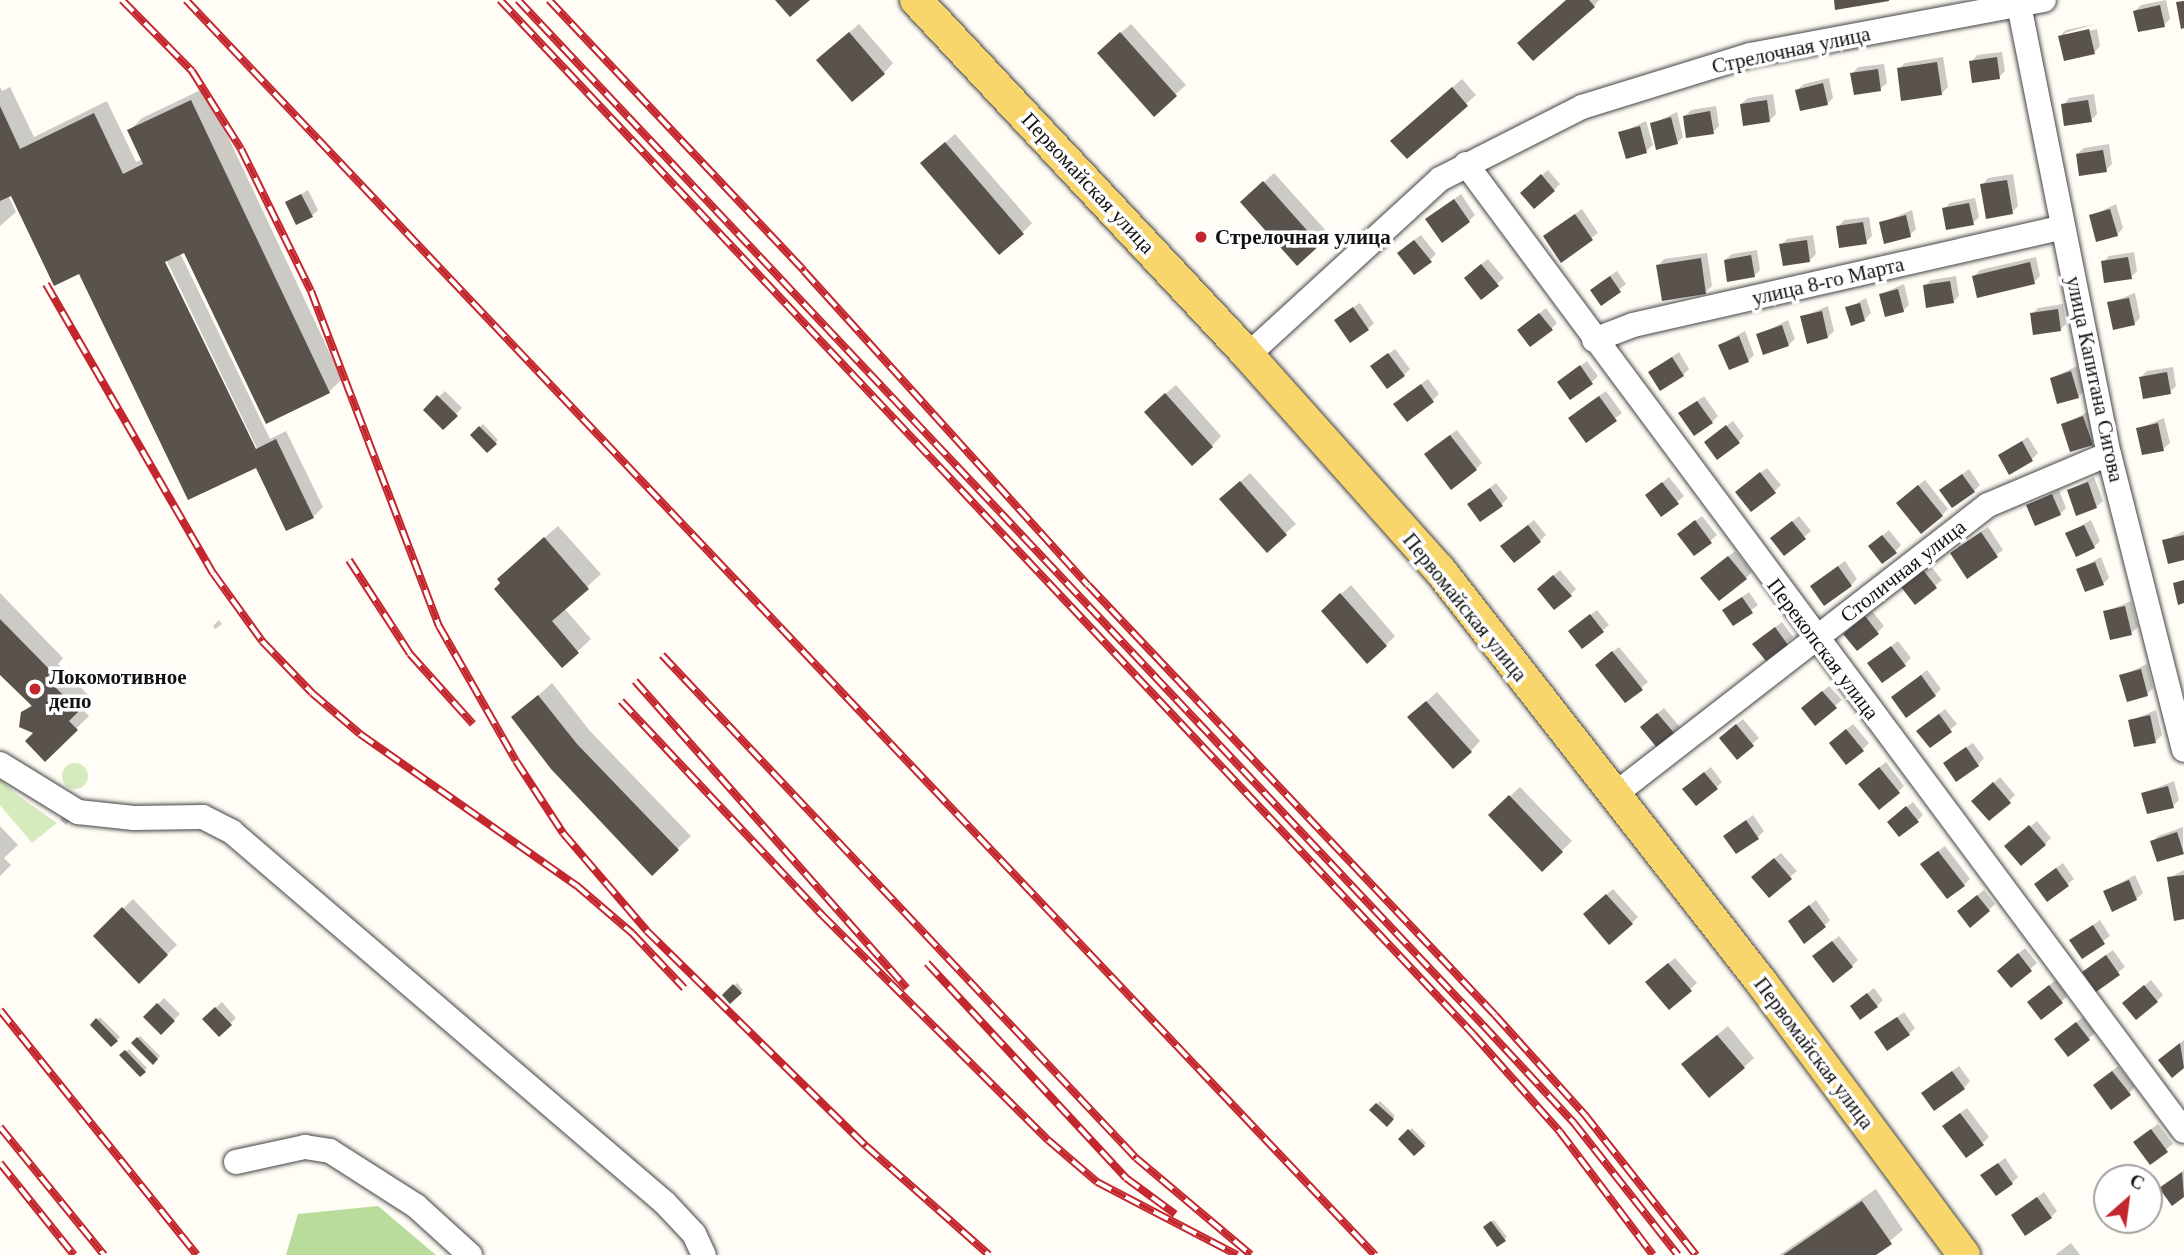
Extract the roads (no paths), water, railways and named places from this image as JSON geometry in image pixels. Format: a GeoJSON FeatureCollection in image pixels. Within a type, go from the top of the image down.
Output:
{"type":"FeatureCollection","features":[{"type":"Feature","properties":{"kind":"main road","name":"Первомайская улица"},"geometry":{"type":"LineString","coordinates":[[916,0],[1248,355],[1439,569],[1762,983],[1964,1255]]}},
{"type":"Feature","properties":{"kind":"street","name":"Стрелочная улица"},"geometry":{"type":"LineString","coordinates":[[1248,355],[1440,179],[1582,107],[1750,55],[2044,0]]}},
{"type":"Feature","properties":{"kind":"street","name":"улица Капитана Сигова"},"geometry":{"type":"LineString","coordinates":[[2019,5],[2109,454],[2184,750]]}},
{"type":"Feature","properties":{"kind":"street","name":"Перекопская улица"},"geometry":{"type":"LineString","coordinates":[[1466,164],[1814,639],[2184,1131]]}},
{"type":"Feature","properties":{"kind":"street","name":"улица 8-го Марта"},"geometry":{"type":"LineString","coordinates":[[1594,340],[1633,325],[2063,228]]}},
{"type":"Feature","properties":{"kind":"street","name":"Столичная улица"},"geometry":{"type":"LineString","coordinates":[[1614,795],[1988,505],[2109,454]]}},
{"type":"Feature","properties":{"kind":"street"},"geometry":{"type":"LineString","coordinates":[[0,764],[78,811],[134,818],[203,817],[232,832],[666,1203],[694,1234],[704,1255]]}},
{"type":"Feature","properties":{"kind":"street"},"geometry":{"type":"LineString","coordinates":[[236,1162],[305,1147],[330,1151],[416,1206],[470,1255]]}},
{"type":"Feature","properties":{"kind":"railway"},"geometry":{"type":"LineString","coordinates":[[122,0],[192,71],[241,149],[311,291],[439,626],[516,761],[563,833],[647,931],[866,1146],[989,1255]]}},
{"type":"Feature","properties":{"kind":"railway"},"geometry":{"type":"LineString","coordinates":[[186,0],[1375,1255]]}},
{"type":"Feature","properties":{"kind":"railway"},"geometry":{"type":"LineString","coordinates":[[500,0],[1473,1034],[1560,1132],[1653,1255]]}},
{"type":"Feature","properties":{"kind":"railway"},"geometry":{"type":"LineString","coordinates":[[518,0],[1574,1123],[1678,1255]]}},
{"type":"Feature","properties":{"kind":"railway"},"geometry":{"type":"LineString","coordinates":[[549,0],[804,271],[1088,585],[1495,1015],[1585,1115],[1696,1255]]}},
{"type":"Feature","properties":{"kind":"railway"},"geometry":{"type":"LineString","coordinates":[[46,284],[213,573],[262,641],[312,693],[360,734],[576,885],[632,933],[684,988]]}},
{"type":"Feature","properties":{"kind":"railway"},"geometry":{"type":"LineString","coordinates":[[349,560],[410,654],[473,724]]}},
{"type":"Feature","properties":{"kind":"railway"},"geometry":{"type":"LineString","coordinates":[[662,655],[1136,1158],[1251,1255]]}},
{"type":"Feature","properties":{"kind":"railway"},"geometry":{"type":"LineString","coordinates":[[635,681],[907,988]]}},
{"type":"Feature","properties":{"kind":"railway"},"geometry":{"type":"LineString","coordinates":[[621,701],[822,915],[1048,1140],[1097,1182],[1237,1255]]}},
{"type":"Feature","properties":{"kind":"railway"},"geometry":{"type":"LineString","coordinates":[[927,963],[1126,1178],[1175,1214]]}},
{"type":"Feature","properties":{"kind":"railway"},"geometry":{"type":"LineString","coordinates":[[0,1010],[197,1255]]}},
{"type":"Feature","properties":{"kind":"railway"},"geometry":{"type":"LineString","coordinates":[[0,1127],[104,1255]]}},
{"type":"Feature","properties":{"kind":"railway"},"geometry":{"type":"LineString","coordinates":[[0,1163],[74,1255]]}},
{"type":"Feature","properties":{"kind":"place","name":"Стрелочная улица"},"geometry":{"type":"Point","coordinates":[1201,237]}},
{"type":"Feature","properties":{"kind":"place","name":"Локомотивное депо"},"geometry":{"type":"Point","coordinates":[35,689]}}]}
